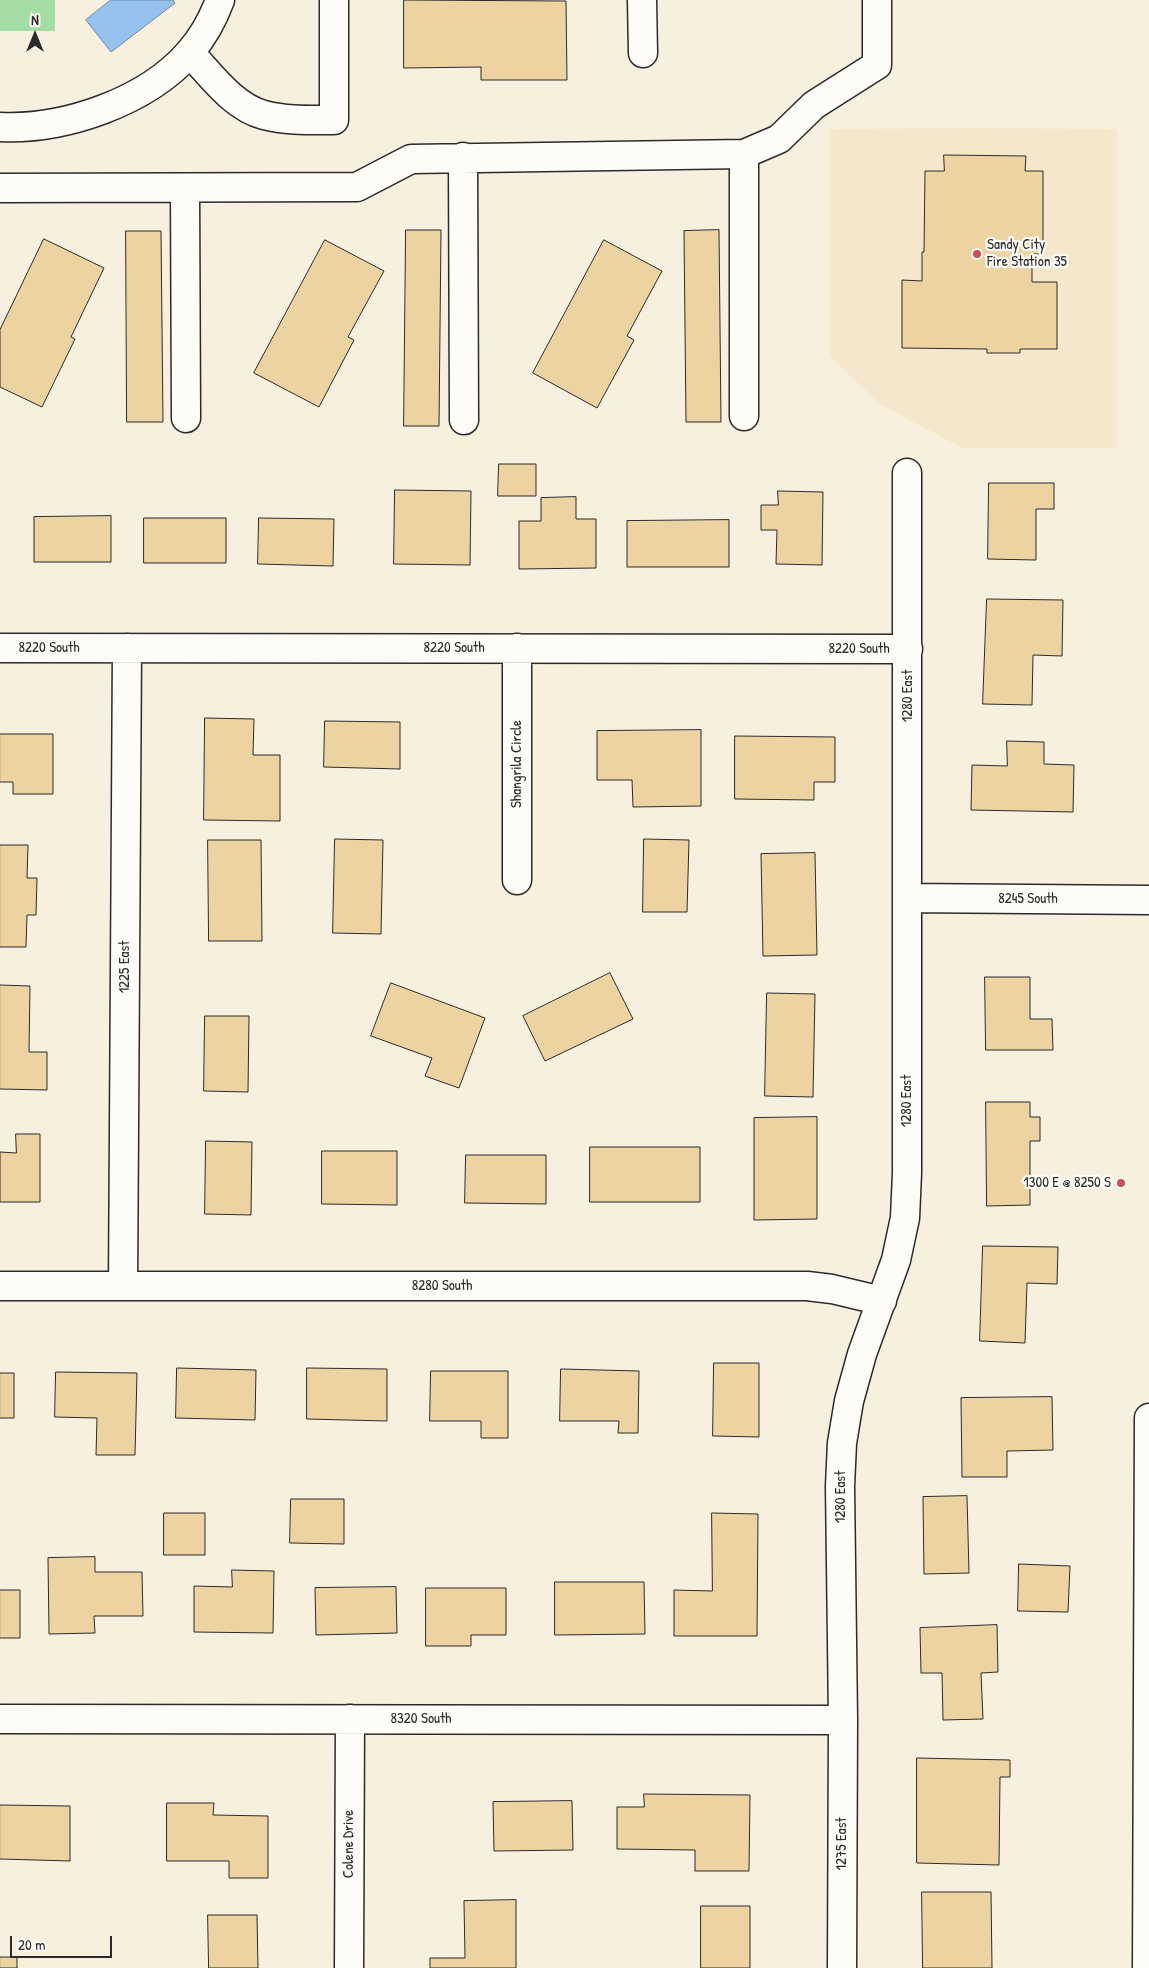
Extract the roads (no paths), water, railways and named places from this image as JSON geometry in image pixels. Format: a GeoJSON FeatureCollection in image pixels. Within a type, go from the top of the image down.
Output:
{"type":"FeatureCollection","features":[{"type":"Feature","properties":{"kind":"street"},"geometry":{"type":"LineString","coordinates":[[0,127],[13,128],[68,121],[101,110],[133,95],[163,77],[190,53],[212,21],[220,0]]}},
{"type":"Feature","properties":{"kind":"street"},"geometry":{"type":"LineString","coordinates":[[190,53],[237,101],[262,114],[290,120],[334,120],[334,0]]}},
{"type":"Feature","properties":{"kind":"street"},"geometry":{"type":"LineString","coordinates":[[642,0],[643,53]]}},
{"type":"Feature","properties":{"kind":"street"},"geometry":{"type":"LineString","coordinates":[[0,188],[357,187],[411,159],[744,154],[779,139],[814,105],[877,65],[877,0]]}},
{"type":"Feature","properties":{"kind":"street"},"geometry":{"type":"LineString","coordinates":[[744,154],[744,416]]}},
{"type":"Feature","properties":{"kind":"street"},"geometry":{"type":"LineString","coordinates":[[463,157],[464,420]]}},
{"type":"Feature","properties":{"kind":"street"},"geometry":{"type":"LineString","coordinates":[[185,188],[186,418]]}},
{"type":"Feature","properties":{"kind":"street","name":"1280 East"},"geometry":{"type":"LineString","coordinates":[[843,1720],[840,1486],[842,1443],[849,1401],[862,1354],[896,1260],[905,1218],[907,1172],[907,473]]}},
{"type":"Feature","properties":{"kind":"street","name":"8220 South"},"geometry":{"type":"LineString","coordinates":[[0,648],[908,649]]}},
{"type":"Feature","properties":{"kind":"street","name":"1225 East"},"geometry":{"type":"LineString","coordinates":[[123,1286],[126,648]]}},
{"type":"Feature","properties":{"kind":"street","name":"Shangrila Circle"},"geometry":{"type":"LineString","coordinates":[[516,880],[517,648]]}},
{"type":"Feature","properties":{"kind":"street","name":"8245 South"},"geometry":{"type":"LineString","coordinates":[[907,898],[1149,900]]}},
{"type":"Feature","properties":{"kind":"street","name":"8280 South"},"geometry":{"type":"LineString","coordinates":[[0,1286],[807,1286],[832,1289],[882,1302]]}},
{"type":"Feature","properties":{"kind":"street"},"geometry":{"type":"LineString","coordinates":[[1147,1968],[1149,1418]]}},
{"type":"Feature","properties":{"kind":"street","name":"8320 South"},"geometry":{"type":"LineString","coordinates":[[0,1719],[843,1720]]}},
{"type":"Feature","properties":{"kind":"street","name":"Colene Drive"},"geometry":{"type":"LineString","coordinates":[[349,1968],[350,1719]]}},
{"type":"Feature","properties":{"kind":"street","name":"1275 East"},"geometry":{"type":"LineString","coordinates":[[842,1968],[843,1720]]}},
{"type":"Feature","properties":{"kind":"water"},"geometry":{"type":"Polygon","coordinates":[[[111,0],[173,0],[175,3],[111,52],[86,20],[111,0]]]}},
{"type":"Feature","properties":{"kind":"place","name":"Sandy City Fire Station 35"},"geometry":{"type":"Point","coordinates":[977,254]}},
{"type":"Feature","properties":{"kind":"place","name":"1300 E @ 8250 S"},"geometry":{"type":"Point","coordinates":[1121,1183]}}]}
